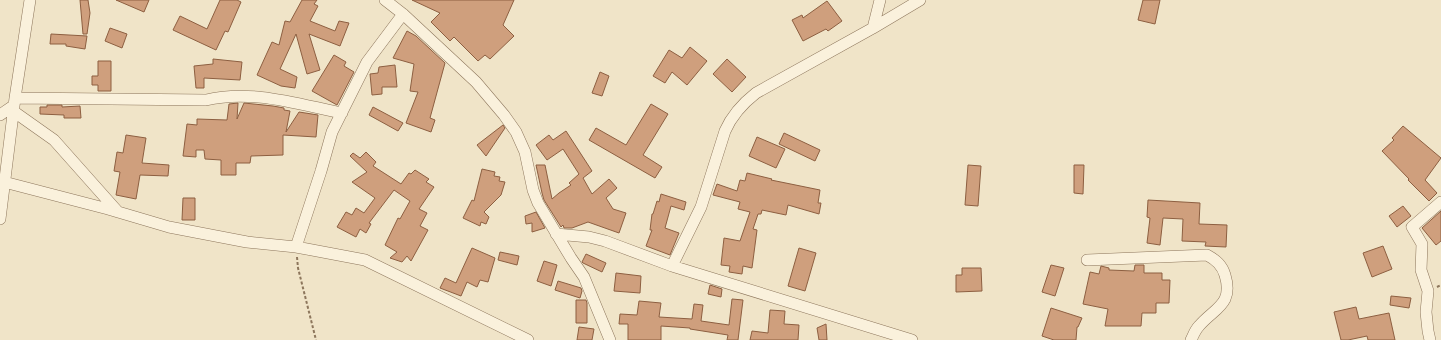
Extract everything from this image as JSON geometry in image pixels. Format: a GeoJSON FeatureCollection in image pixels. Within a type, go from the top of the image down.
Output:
{"type":"FeatureCollection","features":[{"type":"Feature","properties":{"kind":"street"},"geometry":{"type":"LineString","coordinates":[[0,219],[14,105],[30,0]]}},
{"type":"Feature","properties":{"kind":"street"},"geometry":{"type":"LineString","coordinates":[[385,0],[403,14],[476,82],[504,115],[516,132],[525,152],[533,190],[538,203],[584,278],[610,340]]}},
{"type":"Feature","properties":{"kind":"street"},"geometry":{"type":"LineString","coordinates":[[873,28],[880,0]]}},
{"type":"Feature","properties":{"kind":"street"},"geometry":{"type":"LineString","coordinates":[[672,266],[701,207],[725,131],[730,120],[743,104],[756,93],[920,0]]}},
{"type":"Feature","properties":{"kind":"street"},"geometry":{"type":"LineString","coordinates":[[296,247],[332,132],[367,62],[403,14]]}},
{"type":"Feature","properties":{"kind":"street"},"geometry":{"type":"LineString","coordinates":[[0,115],[14,105],[206,100],[220,97],[239,96],[263,97],[342,113]]}},
{"type":"Feature","properties":{"kind":"street"},"geometry":{"type":"LineString","coordinates":[[14,105],[54,140],[118,212]]}},
{"type":"Feature","properties":{"kind":"street"},"geometry":{"type":"LineString","coordinates":[[4,182],[169,227],[247,242],[296,247],[365,260],[528,340]]}},
{"type":"Feature","properties":{"kind":"street"},"geometry":{"type":"LineString","coordinates":[[1430,340],[1426,312],[1428,291],[1421,270],[1422,244],[1412,228],[1441,202]]}},
{"type":"Feature","properties":{"kind":"street"},"geometry":{"type":"LineString","coordinates":[[556,234],[589,237],[605,241],[672,266],[912,340]]}},
{"type":"Feature","properties":{"kind":"street"},"geometry":{"type":"LineString","coordinates":[[1086,260],[1207,255],[1216,260],[1224,270],[1227,282],[1227,297],[1216,311],[1198,327],[1191,340]]}},
{"type":"Feature","properties":{"kind":"path"},"geometry":{"type":"LineString","coordinates":[[296,247],[298,268],[316,340]]}},
{"type":"Feature","properties":{"kind":"building"},"geometry":{"type":"Polygon","coordinates":[[[80,0],[88,0],[90,13],[87,34],[83,34],[80,0]]]}},
{"type":"Feature","properties":{"kind":"building"},"geometry":{"type":"Polygon","coordinates":[[[116,0],[149,0],[144,12],[116,0]]]}},
{"type":"Feature","properties":{"kind":"building"},"geometry":{"type":"Polygon","coordinates":[[[220,0],[237,0],[241,2],[228,32],[225,31],[216,50],[173,30],[180,16],[207,29],[220,0]]]}},
{"type":"Feature","properties":{"kind":"building"},"geometry":{"type":"Polygon","coordinates":[[[302,0],[317,0],[314,4],[318,6],[310,21],[335,31],[339,21],[349,23],[340,46],[309,34],[320,70],[307,74],[296,34],[280,69],[297,77],[295,88],[281,86],[257,75],[272,42],[279,45],[285,21],[290,22],[302,0]]]}},
{"type":"Feature","properties":{"kind":"building"},"geometry":{"type":"Polygon","coordinates":[[[412,0],[514,0],[503,25],[514,36],[490,59],[485,55],[478,61],[454,37],[450,41],[431,22],[440,13],[412,0]]]}},
{"type":"Feature","properties":{"kind":"building"},"geometry":{"type":"Polygon","coordinates":[[[1143,0],[1160,0],[1155,24],[1138,20],[1143,0]]]}},
{"type":"Feature","properties":{"kind":"building"},"geometry":{"type":"Polygon","coordinates":[[[827,1],[842,21],[828,31],[826,29],[803,41],[792,20],[802,15],[803,18],[827,1]]]}},
{"type":"Feature","properties":{"kind":"building"},"geometry":{"type":"Polygon","coordinates":[[[110,28],[127,34],[122,48],[105,41],[110,28]]]}},
{"type":"Feature","properties":{"kind":"building"},"geometry":{"type":"Polygon","coordinates":[[[407,31],[416,36],[445,63],[430,118],[435,120],[431,132],[406,123],[418,92],[410,91],[414,64],[393,58],[407,31]]]}},
{"type":"Feature","properties":{"kind":"building"},"geometry":{"type":"Polygon","coordinates":[[[51,34],[87,36],[85,49],[66,46],[66,44],[50,44],[51,34]]]}},
{"type":"Feature","properties":{"kind":"building"},"geometry":{"type":"Polygon","coordinates":[[[690,47],[707,61],[687,85],[672,72],[665,83],[653,76],[669,50],[682,58],[690,47]]]}},
{"type":"Feature","properties":{"kind":"building"},"geometry":{"type":"Polygon","coordinates":[[[334,55],[346,62],[344,66],[354,72],[337,105],[312,91],[334,55]]]}},
{"type":"Feature","properties":{"kind":"building"},"geometry":{"type":"Polygon","coordinates":[[[213,59],[242,62],[240,80],[204,78],[204,88],[196,88],[194,66],[213,64],[213,59]]]}},
{"type":"Feature","properties":{"kind":"building"},"geometry":{"type":"Polygon","coordinates":[[[727,59],[746,77],[732,92],[713,74],[727,59]]]}},
{"type":"Feature","properties":{"kind":"building"},"geometry":{"type":"Polygon","coordinates":[[[98,61],[111,61],[111,91],[98,91],[98,85],[92,85],[92,76],[98,76],[98,61]]]}},
{"type":"Feature","properties":{"kind":"building"},"geometry":{"type":"Polygon","coordinates":[[[395,65],[397,87],[382,87],[382,94],[372,95],[370,74],[378,73],[379,67],[395,65]]]}},
{"type":"Feature","properties":{"kind":"building"},"geometry":{"type":"Polygon","coordinates":[[[600,72],[609,76],[602,96],[592,93],[600,72]]]}},
{"type":"Feature","properties":{"kind":"building"},"geometry":{"type":"Polygon","coordinates":[[[238,103],[237,119],[244,103],[273,106],[290,111],[286,132],[299,112],[318,115],[316,137],[283,135],[283,155],[251,156],[250,163],[236,163],[236,175],[221,175],[221,160],[205,159],[204,150],[196,150],[196,157],[183,156],[187,124],[197,125],[197,119],[227,120],[229,104],[238,103]]]}},
{"type":"Feature","properties":{"kind":"building"},"geometry":{"type":"Polygon","coordinates":[[[651,104],[668,114],[643,155],[662,167],[655,178],[589,140],[596,128],[626,145],[651,104]]]}},
{"type":"Feature","properties":{"kind":"building"},"geometry":{"type":"Polygon","coordinates":[[[47,105],[62,105],[62,107],[80,106],[81,118],[64,118],[64,115],[40,114],[40,107],[47,107],[47,105]]]}},
{"type":"Feature","properties":{"kind":"building"},"geometry":{"type":"Polygon","coordinates":[[[373,107],[403,123],[398,131],[369,115],[373,107]]]}},
{"type":"Feature","properties":{"kind":"building"},"geometry":{"type":"Polygon","coordinates":[[[503,125],[505,128],[486,156],[477,145],[503,125]]]}},
{"type":"Feature","properties":{"kind":"building"},"geometry":{"type":"Polygon","coordinates":[[[1403,126],[1441,158],[1425,180],[1437,193],[1429,201],[1382,151],[1394,140],[1392,138],[1403,126]]]}},
{"type":"Feature","properties":{"kind":"building"},"geometry":{"type":"Polygon","coordinates":[[[566,131],[592,171],[583,178],[592,194],[609,179],[617,188],[606,198],[613,209],[626,213],[619,233],[588,222],[572,228],[564,228],[563,225],[561,227],[544,200],[536,165],[545,165],[552,199],[571,185],[569,183],[579,174],[563,149],[547,160],[536,145],[549,135],[553,140],[566,131]]]}},
{"type":"Feature","properties":{"kind":"building"},"geometry":{"type":"Polygon","coordinates":[[[784,133],[820,150],[815,161],[779,144],[784,133]]]}},
{"type":"Feature","properties":{"kind":"building"},"geometry":{"type":"Polygon","coordinates":[[[126,135],[146,138],[142,163],[169,165],[168,176],[140,175],[136,199],[116,195],[120,172],[114,171],[117,152],[123,153],[126,135]]]}},
{"type":"Feature","properties":{"kind":"building"},"geometry":{"type":"Polygon","coordinates":[[[757,137],[785,149],[776,168],[749,156],[757,137]]]}},
{"type":"Feature","properties":{"kind":"building"},"geometry":{"type":"Polygon","coordinates":[[[366,152],[376,162],[373,166],[401,184],[409,173],[411,174],[415,170],[429,179],[426,182],[434,187],[419,209],[427,213],[420,226],[428,230],[411,261],[407,256],[402,262],[390,258],[397,252],[385,245],[398,218],[400,219],[410,201],[394,190],[369,223],[371,224],[366,233],[360,229],[356,237],[337,227],[346,212],[352,215],[356,208],[364,213],[375,198],[352,182],[367,172],[350,156],[353,153],[360,158],[366,152]]]}},
{"type":"Feature","properties":{"kind":"building"},"geometry":{"type":"Polygon","coordinates":[[[968,165],[981,166],[978,206],[965,205],[968,165]]]}},
{"type":"Feature","properties":{"kind":"building"},"geometry":{"type":"Polygon","coordinates":[[[1074,165],[1084,165],[1083,194],[1074,193],[1074,165]]]}},
{"type":"Feature","properties":{"kind":"building"},"geometry":{"type":"Polygon","coordinates":[[[482,169],[495,172],[494,176],[500,177],[499,181],[505,182],[501,195],[484,212],[489,217],[486,224],[481,222],[480,226],[463,218],[472,200],[474,201],[482,169]]]}},
{"type":"Feature","properties":{"kind":"building"},"geometry":{"type":"Polygon","coordinates":[[[747,173],[772,179],[771,180],[820,190],[818,203],[821,203],[819,214],[788,205],[786,215],[762,210],[761,214],[758,214],[753,229],[757,230],[752,268],[743,266],[742,274],[729,272],[730,266],[721,265],[724,238],[740,241],[750,212],[738,209],[740,202],[713,195],[717,184],[737,191],[740,180],[745,181],[747,173]]]}},
{"type":"Feature","properties":{"kind":"building"},"geometry":{"type":"Polygon","coordinates":[[[661,194],[686,202],[684,210],[671,206],[665,228],[679,233],[670,255],[646,246],[652,230],[650,230],[652,214],[657,201],[659,202],[661,194]]]}},
{"type":"Feature","properties":{"kind":"building"},"geometry":{"type":"Polygon","coordinates":[[[183,198],[195,198],[195,220],[182,220],[183,198]]]}},
{"type":"Feature","properties":{"kind":"building"},"geometry":{"type":"Polygon","coordinates":[[[1148,200],[1200,203],[1199,224],[1227,225],[1226,247],[1205,246],[1206,242],[1182,241],[1183,219],[1163,218],[1160,245],[1147,243],[1150,218],[1147,217],[1148,200]]]}},
{"type":"Feature","properties":{"kind":"building"},"geometry":{"type":"Polygon","coordinates":[[[1403,206],[1411,216],[1397,227],[1389,216],[1403,206]]]}},
{"type":"Feature","properties":{"kind":"building"},"geometry":{"type":"Polygon","coordinates":[[[1441,211],[1441,241],[1436,245],[1422,228],[1441,211]]]}},
{"type":"Feature","properties":{"kind":"building"},"geometry":{"type":"Polygon","coordinates":[[[536,212],[545,228],[532,232],[532,223],[526,224],[525,216],[536,212]]]}},
{"type":"Feature","properties":{"kind":"building"},"geometry":{"type":"Polygon","coordinates":[[[1383,246],[1392,269],[1372,277],[1363,253],[1383,246]]]}},
{"type":"Feature","properties":{"kind":"building"},"geometry":{"type":"Polygon","coordinates":[[[472,248],[495,258],[488,282],[480,280],[477,287],[467,282],[461,296],[440,288],[445,278],[456,283],[472,248]]]}},
{"type":"Feature","properties":{"kind":"building"},"geometry":{"type":"Polygon","coordinates":[[[799,248],[816,253],[805,291],[788,286],[799,248]]]}},
{"type":"Feature","properties":{"kind":"building"},"geometry":{"type":"Polygon","coordinates":[[[500,252],[519,256],[517,265],[498,260],[500,252]]]}},
{"type":"Feature","properties":{"kind":"building"},"geometry":{"type":"Polygon","coordinates":[[[586,254],[606,263],[602,272],[582,262],[586,254]]]}},
{"type":"Feature","properties":{"kind":"building"},"geometry":{"type":"Polygon","coordinates":[[[544,261],[557,265],[551,286],[537,281],[544,261]]]}},
{"type":"Feature","properties":{"kind":"building"},"geometry":{"type":"Polygon","coordinates":[[[1051,265],[1064,268],[1055,296],[1042,292],[1051,265]]]}},
{"type":"Feature","properties":{"kind":"building"},"geometry":{"type":"Polygon","coordinates":[[[1135,265],[1144,265],[1144,273],[1162,273],[1162,280],[1170,280],[1169,303],[1156,303],[1156,313],[1142,313],[1141,326],[1105,326],[1108,309],[1083,304],[1090,272],[1099,274],[1101,266],[1109,268],[1109,270],[1134,271],[1135,265]]]}},
{"type":"Feature","properties":{"kind":"building"},"geometry":{"type":"Polygon","coordinates":[[[962,268],[981,268],[982,291],[956,292],[956,275],[962,275],[962,268]]]}},
{"type":"Feature","properties":{"kind":"building"},"geometry":{"type":"Polygon","coordinates":[[[616,273],[641,276],[640,293],[614,291],[616,273]]]}},
{"type":"Feature","properties":{"kind":"building"},"geometry":{"type":"Polygon","coordinates":[[[558,281],[581,288],[582,291],[580,298],[555,290],[558,281]]]}},
{"type":"Feature","properties":{"kind":"building"},"geometry":{"type":"Polygon","coordinates":[[[710,285],[722,289],[721,297],[708,294],[710,285]]]}},
{"type":"Feature","properties":{"kind":"building"},"geometry":{"type":"Polygon","coordinates":[[[1391,296],[1411,298],[1409,308],[1390,305],[1391,296]]]}},
{"type":"Feature","properties":{"kind":"building"},"geometry":{"type":"Polygon","coordinates":[[[732,299],[743,300],[738,340],[727,340],[728,335],[690,328],[661,326],[661,340],[628,340],[628,324],[619,324],[620,314],[637,315],[639,301],[661,303],[659,317],[692,319],[694,304],[703,305],[701,321],[729,325],[732,299]]]}},
{"type":"Feature","properties":{"kind":"building"},"geometry":{"type":"Polygon","coordinates":[[[576,300],[586,300],[587,323],[576,323],[576,300]]]}},
{"type":"Feature","properties":{"kind":"building"},"geometry":{"type":"Polygon","coordinates":[[[1356,307],[1359,319],[1389,313],[1395,340],[1368,340],[1367,336],[1341,340],[1334,312],[1356,307]]]}},
{"type":"Feature","properties":{"kind":"building"},"geometry":{"type":"Polygon","coordinates":[[[1051,308],[1082,318],[1077,327],[1076,340],[1054,340],[1042,336],[1051,308]]]}},
{"type":"Feature","properties":{"kind":"building"},"geometry":{"type":"Polygon","coordinates":[[[770,310],[785,311],[784,324],[799,325],[798,340],[750,340],[752,331],[768,333],[770,310]]]}},
{"type":"Feature","properties":{"kind":"building"},"geometry":{"type":"Polygon","coordinates":[[[826,324],[827,340],[819,340],[817,328],[826,324]]]}},
{"type":"Feature","properties":{"kind":"building"},"geometry":{"type":"Polygon","coordinates":[[[579,327],[594,329],[592,340],[577,340],[579,327]]]}}]}
